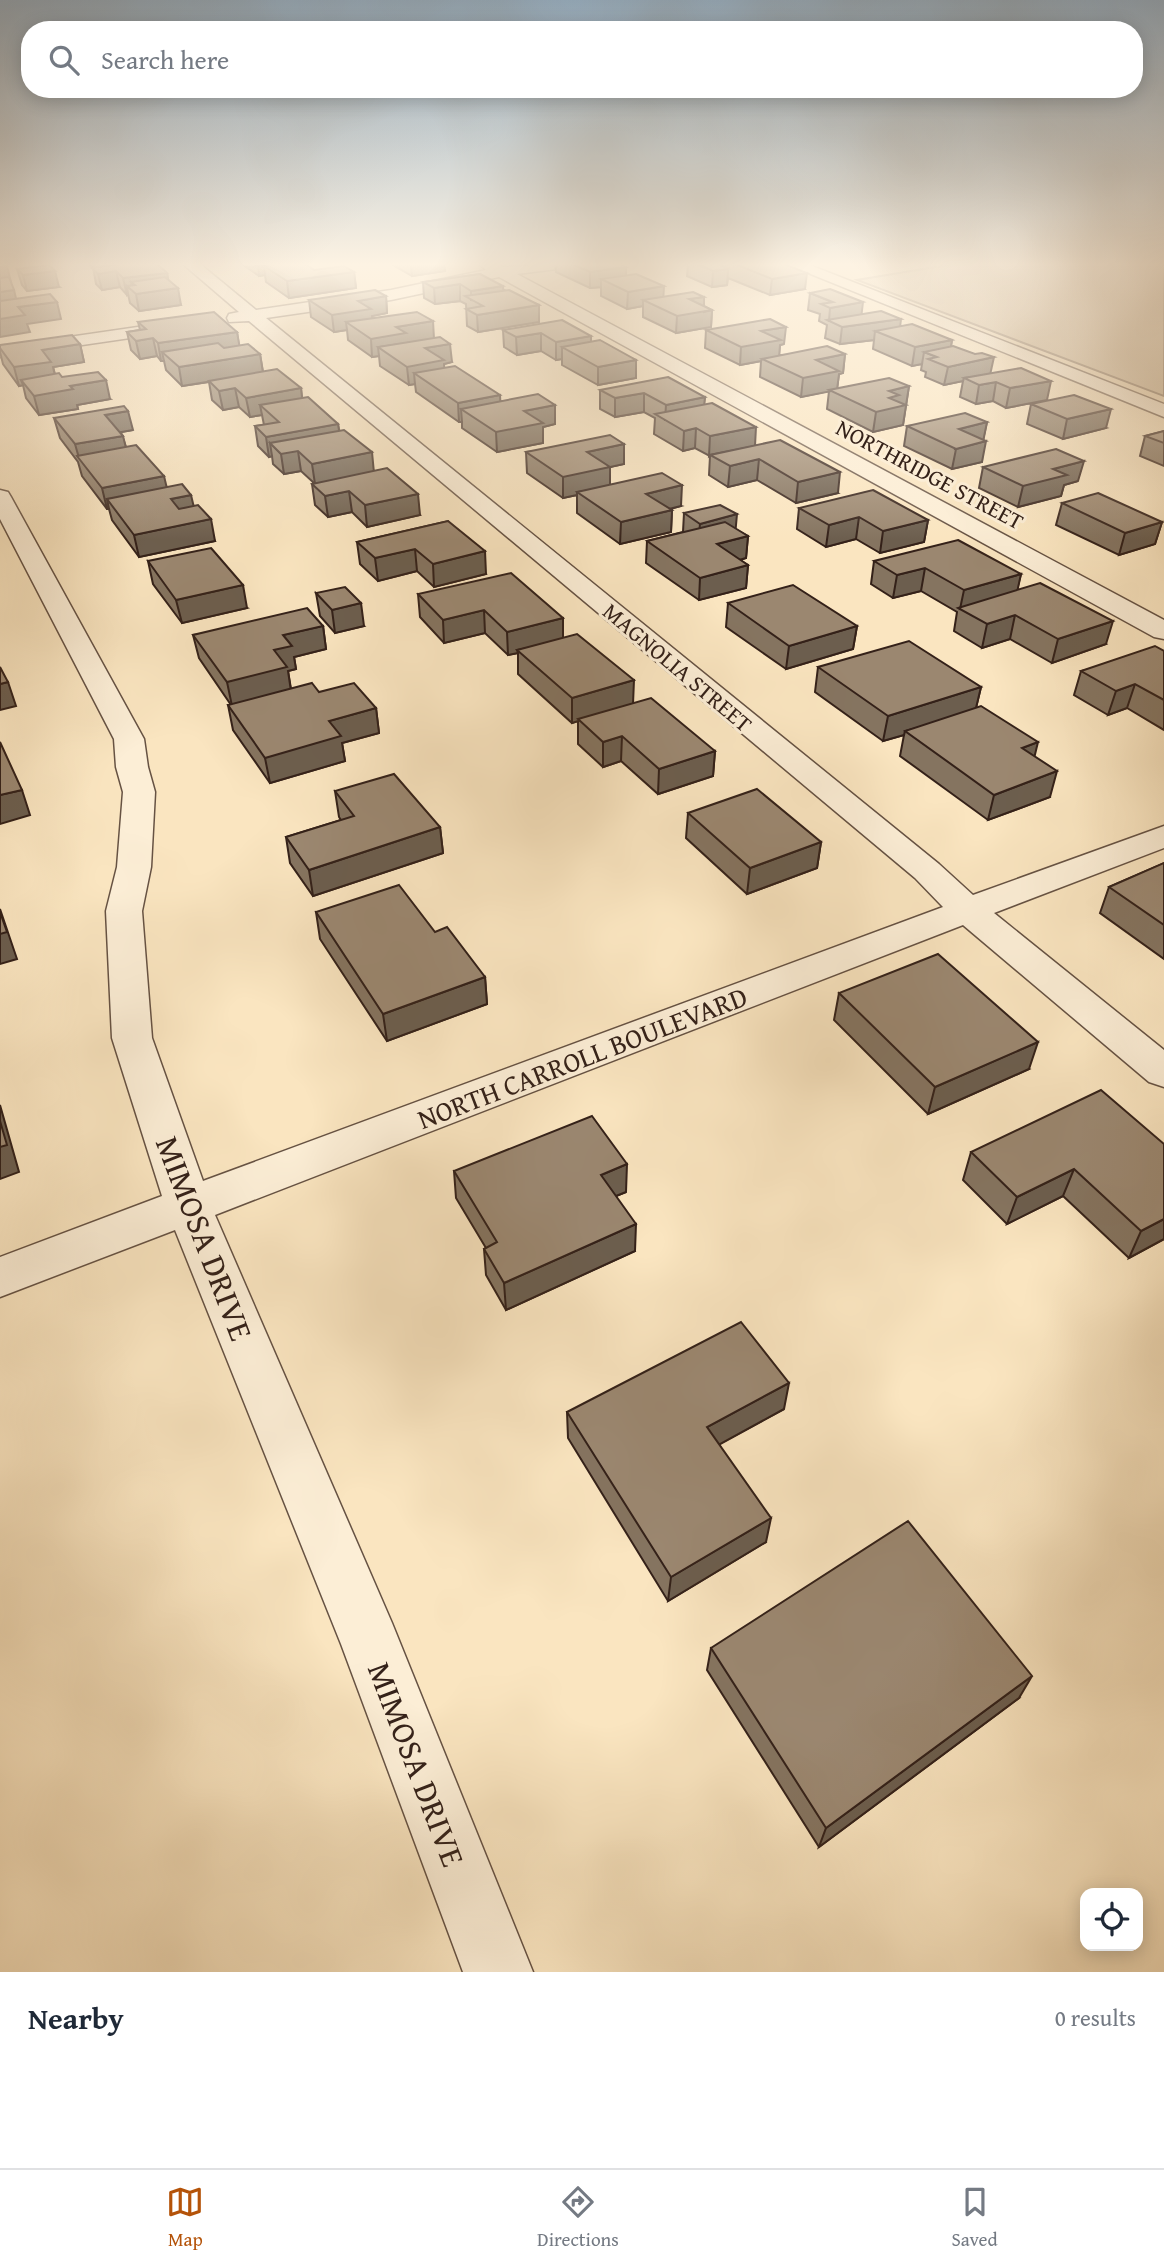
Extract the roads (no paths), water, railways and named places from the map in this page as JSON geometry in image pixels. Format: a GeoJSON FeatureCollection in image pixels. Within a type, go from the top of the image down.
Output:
{"type":"FeatureCollection","features":[{"type":"Feature","properties":{"kind":"street","name":"MAGNOLIA STREET"},"geometry":{"type":"LineString","coordinates":[[300,356],[927,871],[966,909],[1164,1072]]}},
{"type":"Feature","properties":{"kind":"street","name":"NORTHRIDGE STREET"},"geometry":{"type":"LineString","coordinates":[[656,356],[1164,631]]}},
{"type":"Feature","properties":{"kind":"street"},"geometry":{"type":"LineString","coordinates":[[1025,356],[1164,411]]}},
{"type":"Feature","properties":{"kind":"street","name":"MIMOSA DRIVE"},"geometry":{"type":"LineString","coordinates":[[0,497],[129,739],[132,767],[139,792],[134,867],[124,911],[132,1038],[188,1205],[371,1644],[498,1972]]}},
{"type":"Feature","properties":{"kind":"street","name":"NORTH CARROLL BOULEVARD"},"geometry":{"type":"LineString","coordinates":[[0,1277],[1164,836]]}}]}
